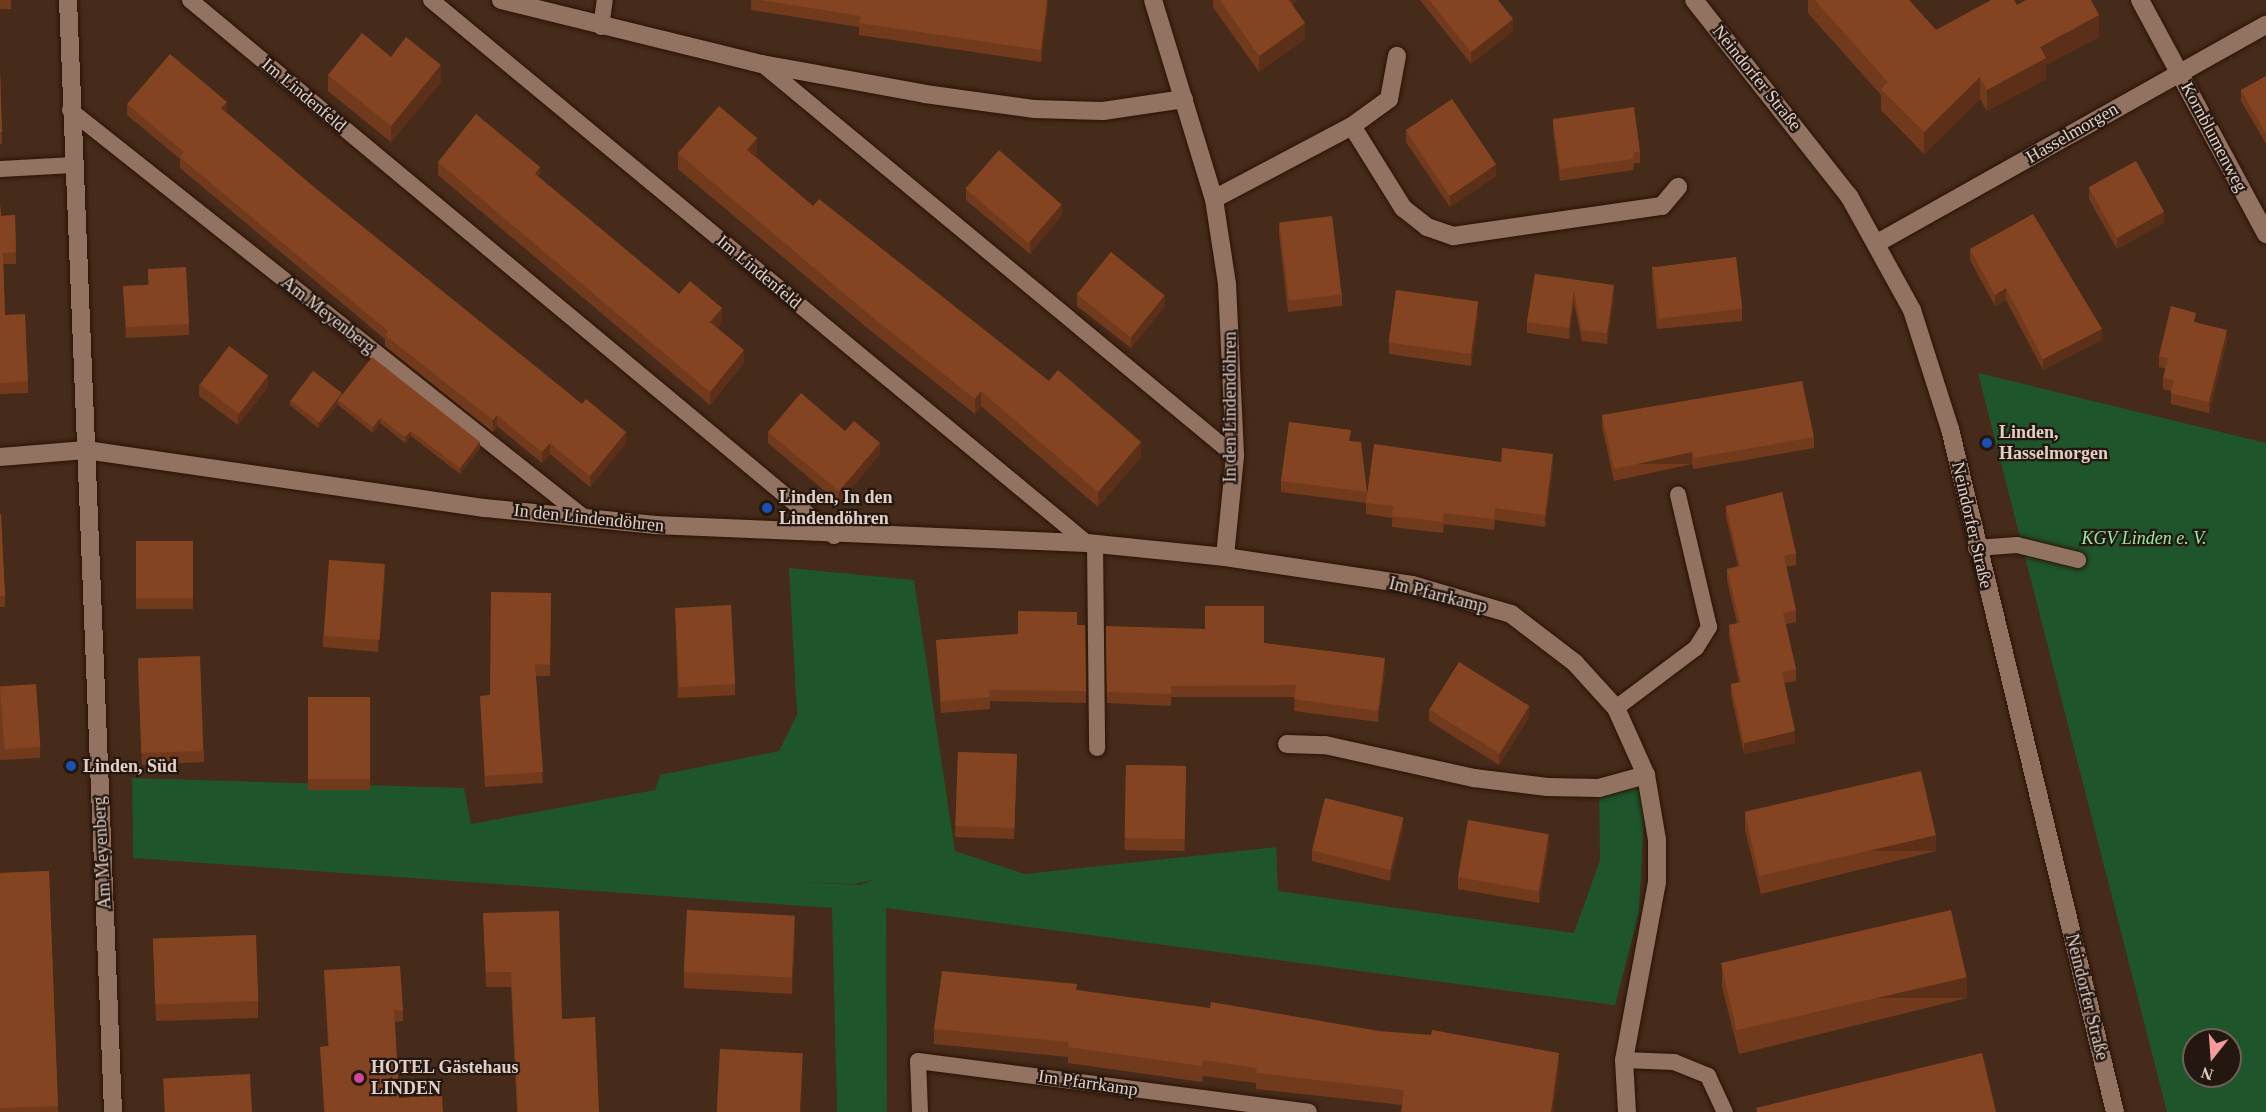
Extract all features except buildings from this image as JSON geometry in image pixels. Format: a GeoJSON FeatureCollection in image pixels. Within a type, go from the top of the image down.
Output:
{"type":"FeatureCollection","features":[{"type":"Feature","properties":{"kind":"street","name":"Am Meyenberg"},"geometry":{"type":"LineString","coordinates":[[68,0],[70,110],[113,1112]]}},
{"type":"Feature","properties":{"kind":"street"},"geometry":{"type":"LineString","coordinates":[[501,0],[601,27],[762,64],[1035,109],[1103,111],[1184,99]]}},
{"type":"Feature","properties":{"kind":"street","name":"In den Lindendöhren"},"geometry":{"type":"LineString","coordinates":[[86,450],[586,519],[834,536],[1091,543],[1225,557],[1235,456],[1227,284],[1214,199],[1153,0]]}},
{"type":"Feature","properties":{"kind":"street","name":"Neindorfer Straße"},"geometry":{"type":"LineString","coordinates":[[1694,0],[1820,157],[1878,242],[1934,369],[2115,1112]]}},
{"type":"Feature","properties":{"kind":"street","name":"Kornblumenweg"},"geometry":{"type":"LineString","coordinates":[[2140,0],[2266,234]]}},
{"type":"Feature","properties":{"kind":"street","name":"Hasselmorgen"},"geometry":{"type":"LineString","coordinates":[[1878,242],[2266,25]]}},
{"type":"Feature","properties":{"kind":"street"},"geometry":{"type":"LineString","coordinates":[[1214,199],[1352,126],[1389,99],[1397,56]]}},
{"type":"Feature","properties":{"kind":"street"},"geometry":{"type":"LineString","coordinates":[[1352,126],[1403,208],[1427,227],[1453,236],[1662,206],[1678,187]]}},
{"type":"Feature","properties":{"kind":"street"},"geometry":{"type":"LineString","coordinates":[[0,457],[86,450]]}},
{"type":"Feature","properties":{"kind":"street","name":"Im Pfarrkamp"},"geometry":{"type":"LineString","coordinates":[[1225,557],[1412,585],[1511,614],[1575,663],[1616,708],[1646,775],[1657,840],[1657,882],[1624,1060],[1627,1112]]}},
{"type":"Feature","properties":{"kind":"street"},"geometry":{"type":"LineString","coordinates":[[1287,744],[1325,745],[1474,778],[1548,787],[1599,788],[1646,775]]}},
{"type":"Feature","properties":{"kind":"lane","name":"Im Lindenfeld"},"geometry":{"type":"LineString","coordinates":[[190,0],[834,536]]}},
{"type":"Feature","properties":{"kind":"lane","name":"Im Lindenfeld"},"geometry":{"type":"LineString","coordinates":[[431,0],[1091,543]]}},
{"type":"Feature","properties":{"kind":"lane"},"geometry":{"type":"LineString","coordinates":[[601,27],[605,0]]}},
{"type":"Feature","properties":{"kind":"lane"},"geometry":{"type":"LineString","coordinates":[[762,64],[1235,456]]}},
{"type":"Feature","properties":{"kind":"lane","name":"Am Meyenberg"},"geometry":{"type":"LineString","coordinates":[[70,110],[586,519]]}},
{"type":"Feature","properties":{"kind":"lane"},"geometry":{"type":"LineString","coordinates":[[0,169],[74,165]]}},
{"type":"Feature","properties":{"kind":"lane"},"geometry":{"type":"LineString","coordinates":[[1616,708],[1696,648],[1709,627],[1678,495]]}},
{"type":"Feature","properties":{"kind":"lane"},"geometry":{"type":"LineString","coordinates":[[1091,543],[1097,748]]}},
{"type":"Feature","properties":{"kind":"lane"},"geometry":{"type":"LineString","coordinates":[[1976,548],[2017,545],[2078,560]]}},
{"type":"Feature","properties":{"kind":"lane"},"geometry":{"type":"LineString","coordinates":[[1624,1060],[1674,1062],[1708,1076],[1725,1112]]}},
{"type":"Feature","properties":{"kind":"lane","name":"Im Pfarrkamp"},"geometry":{"type":"LineString","coordinates":[[920,1112],[918,1061],[1309,1112]]}},
{"type":"Feature","properties":{"kind":"green space","name":"KGV Linden e. V."},"geometry":{"type":"Polygon","coordinates":[[[1978,373],[2266,443],[2266,1112],[2167,1112],[1978,373]]]}},
{"type":"Feature","properties":{"kind":"green space"},"geometry":{"type":"Polygon","coordinates":[[[789,568],[914,580],[955,851],[1025,874],[1276,847],[1278,891],[1574,933],[1600,860],[1599,788],[1646,775],[1639,912],[1615,1005],[886,908],[887,1112],[837,1112],[832,908],[133,858],[132,778],[464,788],[471,824],[655,790],[660,775],[779,751],[797,715],[789,568]],[[877,879],[855,884],[800,882],[860,885],[877,879]]]}},
{"type":"Feature","properties":{"kind":"place","name":"Linden, Hasselmorgen"},"geometry":{"type":"Point","coordinates":[1987,443]}},
{"type":"Feature","properties":{"kind":"place","name":"Linden, In den Lindendöhren"},"geometry":{"type":"Point","coordinates":[767,508]}},
{"type":"Feature","properties":{"kind":"place","name":"Linden, Süd"},"geometry":{"type":"Point","coordinates":[71,766]}},
{"type":"Feature","properties":{"kind":"place","name":"HOTEL Gästehaus LINDEN"},"geometry":{"type":"Point","coordinates":[359,1078]}}]}
